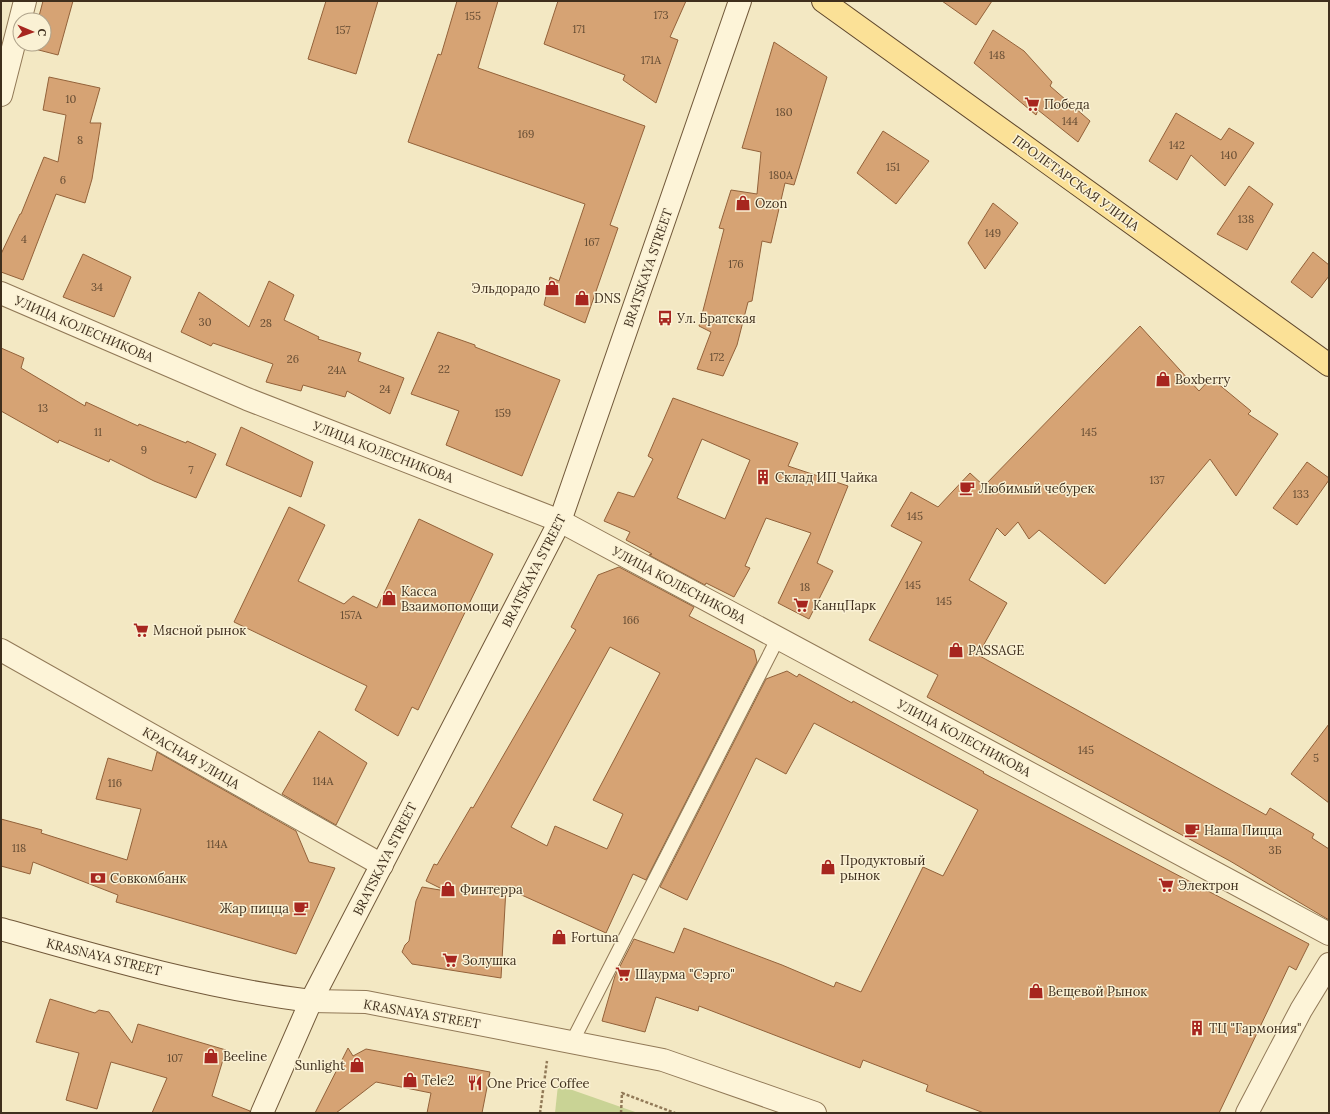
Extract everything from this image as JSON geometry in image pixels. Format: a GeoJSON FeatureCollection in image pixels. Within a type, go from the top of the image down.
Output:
{"type":"FeatureCollection","features":[{"type":"Feature","properties":{"kind":"main road","name":"ПРОЛЕТАРСКАЯ УЛИЦА"},"geometry":{"type":"LineString","coordinates":[[822,1],[1329,365]]}},
{"type":"Feature","properties":{"kind":"street"},"geometry":{"type":"LineString","coordinates":[[1,95],[25,1]]}},
{"type":"Feature","properties":{"kind":"street","name":"BRATSKAYA STREET"},"geometry":{"type":"LineString","coordinates":[[262,1113],[311,1001],[560,521],[740,1]]}},
{"type":"Feature","properties":{"kind":"street","name":"УЛИЦА КОЛЕСНИКОВА"},"geometry":{"type":"LineString","coordinates":[[1,293],[247,399],[560,521],[1329,934]]}},
{"type":"Feature","properties":{"kind":"street","name":"КРАСНАЯ УЛИЦА"},"geometry":{"type":"LineString","coordinates":[[1,650],[382,865]]}},
{"type":"Feature","properties":{"kind":"street","name":"KRASNAYA STREET"},"geometry":{"type":"LineString","coordinates":[[1,930],[111,960],[267,995],[311,1001],[366,1002],[663,1060],[815,1113]]}},
{"type":"Feature","properties":{"kind":"street"},"geometry":{"type":"LineString","coordinates":[[1247,1113],[1301,1010],[1329,964]]}},
{"type":"Feature","properties":{"kind":"lane"},"geometry":{"type":"LineString","coordinates":[[572,1042],[778,638]]}},
{"type":"Feature","properties":{"kind":"path"},"geometry":{"type":"LineString","coordinates":[[540,1113],[550,1038]]}},
{"type":"Feature","properties":{"kind":"path"},"geometry":{"type":"LineString","coordinates":[[620,1113],[622,1092],[675,1113]]}},
{"type":"Feature","properties":{"kind":"green space"},"geometry":{"type":"Polygon","coordinates":[[[558,1085],[638,1113],[555,1113],[558,1085]]]}},
{"type":"Feature","properties":{"kind":"building"},"geometry":{"type":"Polygon","coordinates":[[[43,1],[73,1],[58,55],[46,52],[52,52],[52,12],[40,12],[43,1]]]}},
{"type":"Feature","properties":{"kind":"building"},"geometry":{"type":"Polygon","coordinates":[[[326,1],[378,1],[356,74],[308,59],[326,1]]]}},
{"type":"Feature","properties":{"kind":"building"},"geometry":{"type":"Polygon","coordinates":[[[457,1],[498,1],[478,68],[645,126],[610,225],[618,228],[585,323],[544,305],[550,277],[559,281],[585,204],[408,142],[438,54],[441,55],[457,1]]]}},
{"type":"Feature","properties":{"kind":"building"},"geometry":{"type":"Polygon","coordinates":[[[558,1],[686,1],[670,37],[678,40],[656,103],[623,80],[625,75],[544,44],[558,1]]]}},
{"type":"Feature","properties":{"kind":"building"},"geometry":{"type":"Polygon","coordinates":[[[942,1],[992,1],[976,25],[942,1]]]}},
{"type":"Feature","properties":{"kind":"building"},"geometry":{"type":"Polygon","coordinates":[[[993,30],[1024,51],[1052,82],[1050,86],[1090,121],[1078,142],[1038,110],[1036,115],[974,63],[993,30]]]}},
{"type":"Feature","properties":{"kind":"building"},"geometry":{"type":"Polygon","coordinates":[[[774,42],[827,77],[794,185],[785,183],[771,243],[762,241],[752,301],[748,302],[737,345],[723,376],[697,369],[711,332],[699,326],[724,229],[719,228],[731,190],[757,194],[761,152],[742,148],[774,42]]]}},
{"type":"Feature","properties":{"kind":"building"},"geometry":{"type":"Polygon","coordinates":[[[49,77],[100,88],[90,123],[101,123],[92,179],[85,203],[56,194],[23,280],[1,272],[1,254],[21,214],[44,157],[58,162],[66,115],[43,110],[49,77]]]}},
{"type":"Feature","properties":{"kind":"building"},"geometry":{"type":"Polygon","coordinates":[[[1176,113],[1221,140],[1229,128],[1254,143],[1225,186],[1191,155],[1177,180],[1149,161],[1176,113]]]}},
{"type":"Feature","properties":{"kind":"building"},"geometry":{"type":"Polygon","coordinates":[[[883,131],[929,161],[896,204],[857,173],[883,131]]]}},
{"type":"Feature","properties":{"kind":"building"},"geometry":{"type":"Polygon","coordinates":[[[1249,186],[1273,204],[1247,250],[1217,234],[1249,186]]]}},
{"type":"Feature","properties":{"kind":"building"},"geometry":{"type":"Polygon","coordinates":[[[993,203],[1018,223],[985,269],[968,243],[993,203]]]}},
{"type":"Feature","properties":{"kind":"building"},"geometry":{"type":"Polygon","coordinates":[[[1313,252],[1329,265],[1329,276],[1312,298],[1291,282],[1313,252]]]}},
{"type":"Feature","properties":{"kind":"building"},"geometry":{"type":"Polygon","coordinates":[[[83,254],[131,277],[114,317],[63,297],[83,254]]]}},
{"type":"Feature","properties":{"kind":"building"},"geometry":{"type":"Polygon","coordinates":[[[269,281],[294,295],[284,320],[319,337],[318,339],[361,353],[358,361],[404,378],[390,414],[347,391],[345,397],[303,385],[301,391],[266,382],[273,364],[213,343],[211,346],[181,332],[199,292],[249,327],[269,281]]]}},
{"type":"Feature","properties":{"kind":"building"},"geometry":{"type":"Polygon","coordinates":[[[1140,326],[1199,391],[1211,378],[1251,411],[1248,414],[1278,434],[1236,496],[1210,459],[1105,584],[1039,530],[1029,539],[1018,522],[1005,536],[997,528],[969,580],[1007,603],[978,655],[1266,815],[1270,808],[1314,834],[1312,838],[1329,849],[1329,920],[1230,861],[927,697],[938,675],[869,640],[922,542],[891,526],[911,492],[938,507],[970,473],[984,486],[1140,326]]]}},
{"type":"Feature","properties":{"kind":"building"},"geometry":{"type":"Polygon","coordinates":[[[438,332],[475,345],[475,347],[560,380],[522,476],[446,445],[459,411],[411,394],[438,332]]]}},
{"type":"Feature","properties":{"kind":"building"},"geometry":{"type":"Polygon","coordinates":[[[1,348],[24,358],[21,368],[85,406],[86,402],[138,426],[139,424],[186,443],[187,441],[216,454],[196,498],[154,481],[110,459],[109,462],[59,440],[58,443],[1,411],[1,348]]]}},
{"type":"Feature","properties":{"kind":"building"},"geometry":{"type":"Polygon","coordinates":[[[673,398],[798,443],[788,466],[848,486],[817,563],[833,571],[809,619],[778,603],[811,533],[766,518],[745,566],[750,568],[734,597],[706,583],[705,585],[649,555],[652,554],[626,540],[630,532],[604,521],[618,492],[634,497],[653,459],[648,456],[673,398]],[[702,439],[677,498],[725,519],[750,460],[702,439]]]}},
{"type":"Feature","properties":{"kind":"building"},"geometry":{"type":"Polygon","coordinates":[[[241,427],[313,462],[301,497],[226,465],[241,427]]]}},
{"type":"Feature","properties":{"kind":"building"},"geometry":{"type":"Polygon","coordinates":[[[1307,462],[1329,478],[1329,480],[1297,525],[1273,508],[1307,462]]]}},
{"type":"Feature","properties":{"kind":"building"},"geometry":{"type":"Polygon","coordinates":[[[289,507],[325,525],[298,581],[344,604],[353,596],[377,608],[419,519],[493,554],[418,710],[412,707],[398,736],[355,710],[367,686],[234,622],[289,507]]]}},
{"type":"Feature","properties":{"kind":"building"},"geometry":{"type":"Polygon","coordinates":[[[619,567],[694,607],[689,616],[754,650],[757,662],[646,880],[633,874],[606,933],[506,888],[501,978],[412,964],[402,952],[405,945],[409,941],[416,901],[422,887],[446,891],[426,881],[434,864],[437,865],[471,807],[473,808],[576,630],[571,627],[598,575],[619,567]],[[610,647],[511,827],[547,846],[555,826],[607,849],[623,814],[593,800],[660,673],[610,647]]]}},
{"type":"Feature","properties":{"kind":"building"},"geometry":{"type":"Polygon","coordinates":[[[787,671],[797,677],[799,674],[852,703],[853,701],[984,772],[983,773],[1309,944],[1296,970],[1289,966],[1219,1113],[984,1113],[926,1091],[928,1085],[863,1060],[860,1068],[699,1006],[698,1011],[656,997],[645,1032],[602,1021],[615,976],[634,939],[674,953],[684,928],[782,965],[834,987],[836,982],[861,992],[923,867],[943,876],[978,810],[814,723],[786,774],[756,758],[687,900],[660,887],[766,679],[787,671]]]}},
{"type":"Feature","properties":{"kind":"building"},"geometry":{"type":"Polygon","coordinates":[[[1329,724],[1329,803],[1291,774],[1329,724]]]}},
{"type":"Feature","properties":{"kind":"building"},"geometry":{"type":"Polygon","coordinates":[[[319,731],[367,763],[336,825],[282,794],[319,731]]]}},
{"type":"Feature","properties":{"kind":"building"},"geometry":{"type":"Polygon","coordinates":[[[157,752],[296,831],[309,862],[335,868],[296,954],[116,902],[118,895],[33,862],[30,874],[1,866],[1,819],[42,830],[41,833],[127,860],[141,809],[96,799],[108,758],[152,771],[157,752]]]}},
{"type":"Feature","properties":{"kind":"building"},"geometry":{"type":"Polygon","coordinates":[[[50,999],[95,1013],[99,1010],[109,1012],[132,1043],[138,1024],[226,1050],[212,1096],[250,1111],[250,1113],[152,1113],[167,1078],[111,1062],[97,1109],[66,1100],[79,1053],[36,1042],[50,999]]]}},
{"type":"Feature","properties":{"kind":"building"},"geometry":{"type":"Polygon","coordinates":[[[348,1048],[353,1056],[366,1049],[490,1072],[482,1113],[427,1113],[431,1093],[376,1082],[336,1113],[315,1113],[348,1048]]]}},
{"type":"Feature","properties":{"kind":"place","name":"Победа"},"geometry":{"type":"Point","coordinates":[1032,104]}},
{"type":"Feature","properties":{"kind":"place","name":"Ozon"},"geometry":{"type":"Point","coordinates":[743,203]}},
{"type":"Feature","properties":{"kind":"place","name":"Эльдорадо"},"geometry":{"type":"Point","coordinates":[552,288]}},
{"type":"Feature","properties":{"kind":"place","name":"DNS"},"geometry":{"type":"Point","coordinates":[582,298]}},
{"type":"Feature","properties":{"kind":"place","name":"Ул. Братская"},"geometry":{"type":"Point","coordinates":[665,318]}},
{"type":"Feature","properties":{"kind":"place","name":"Boxberry"},"geometry":{"type":"Point","coordinates":[1163,379]}},
{"type":"Feature","properties":{"kind":"place","name":"Склад ИП Чайка"},"geometry":{"type":"Point","coordinates":[763,477]}},
{"type":"Feature","properties":{"kind":"place","name":"Любимый чебурек"},"geometry":{"type":"Point","coordinates":[967,488]}},
{"type":"Feature","properties":{"kind":"place","name":"Касса Взаимопомощи"},"geometry":{"type":"Point","coordinates":[389,598]}},
{"type":"Feature","properties":{"kind":"place","name":"КанцПарк"},"geometry":{"type":"Point","coordinates":[801,605]}},
{"type":"Feature","properties":{"kind":"place","name":"Мясной рынок"},"geometry":{"type":"Point","coordinates":[141,630]}},
{"type":"Feature","properties":{"kind":"place","name":"PASSAGE"},"geometry":{"type":"Point","coordinates":[956,650]}},
{"type":"Feature","properties":{"kind":"place","name":"Наша Пицца"},"geometry":{"type":"Point","coordinates":[1192,830]}},
{"type":"Feature","properties":{"kind":"place","name":"Продуктовый рынок"},"geometry":{"type":"Point","coordinates":[828,867]}},
{"type":"Feature","properties":{"kind":"place","name":"Совкомбанк"},"geometry":{"type":"Point","coordinates":[98,878]}},
{"type":"Feature","properties":{"kind":"place","name":"Электрон"},"geometry":{"type":"Point","coordinates":[1166,885]}},
{"type":"Feature","properties":{"kind":"place","name":"Финтерра"},"geometry":{"type":"Point","coordinates":[448,889]}},
{"type":"Feature","properties":{"kind":"place","name":"Жар пицца"},"geometry":{"type":"Point","coordinates":[301,908]}},
{"type":"Feature","properties":{"kind":"place","name":"Fortuna"},"geometry":{"type":"Point","coordinates":[559,937]}},
{"type":"Feature","properties":{"kind":"place","name":"Золушка"},"geometry":{"type":"Point","coordinates":[450,960]}},
{"type":"Feature","properties":{"kind":"place","name":"Шаурма \"Сэрго\""},"geometry":{"type":"Point","coordinates":[623,974]}},
{"type":"Feature","properties":{"kind":"place","name":"Вещевой Рынок"},"geometry":{"type":"Point","coordinates":[1036,991]}},
{"type":"Feature","properties":{"kind":"place","name":"ТЦ \"Гармония\""},"geometry":{"type":"Point","coordinates":[1197,1028]}},
{"type":"Feature","properties":{"kind":"place","name":"Beeline"},"geometry":{"type":"Point","coordinates":[211,1056]}},
{"type":"Feature","properties":{"kind":"place","name":"Sunlight"},"geometry":{"type":"Point","coordinates":[357,1065]}},
{"type":"Feature","properties":{"kind":"place","name":"Tele2"},"geometry":{"type":"Point","coordinates":[410,1080]}},
{"type":"Feature","properties":{"kind":"place","name":"One Price Coffee"},"geometry":{"type":"Point","coordinates":[475,1083]}}]}
